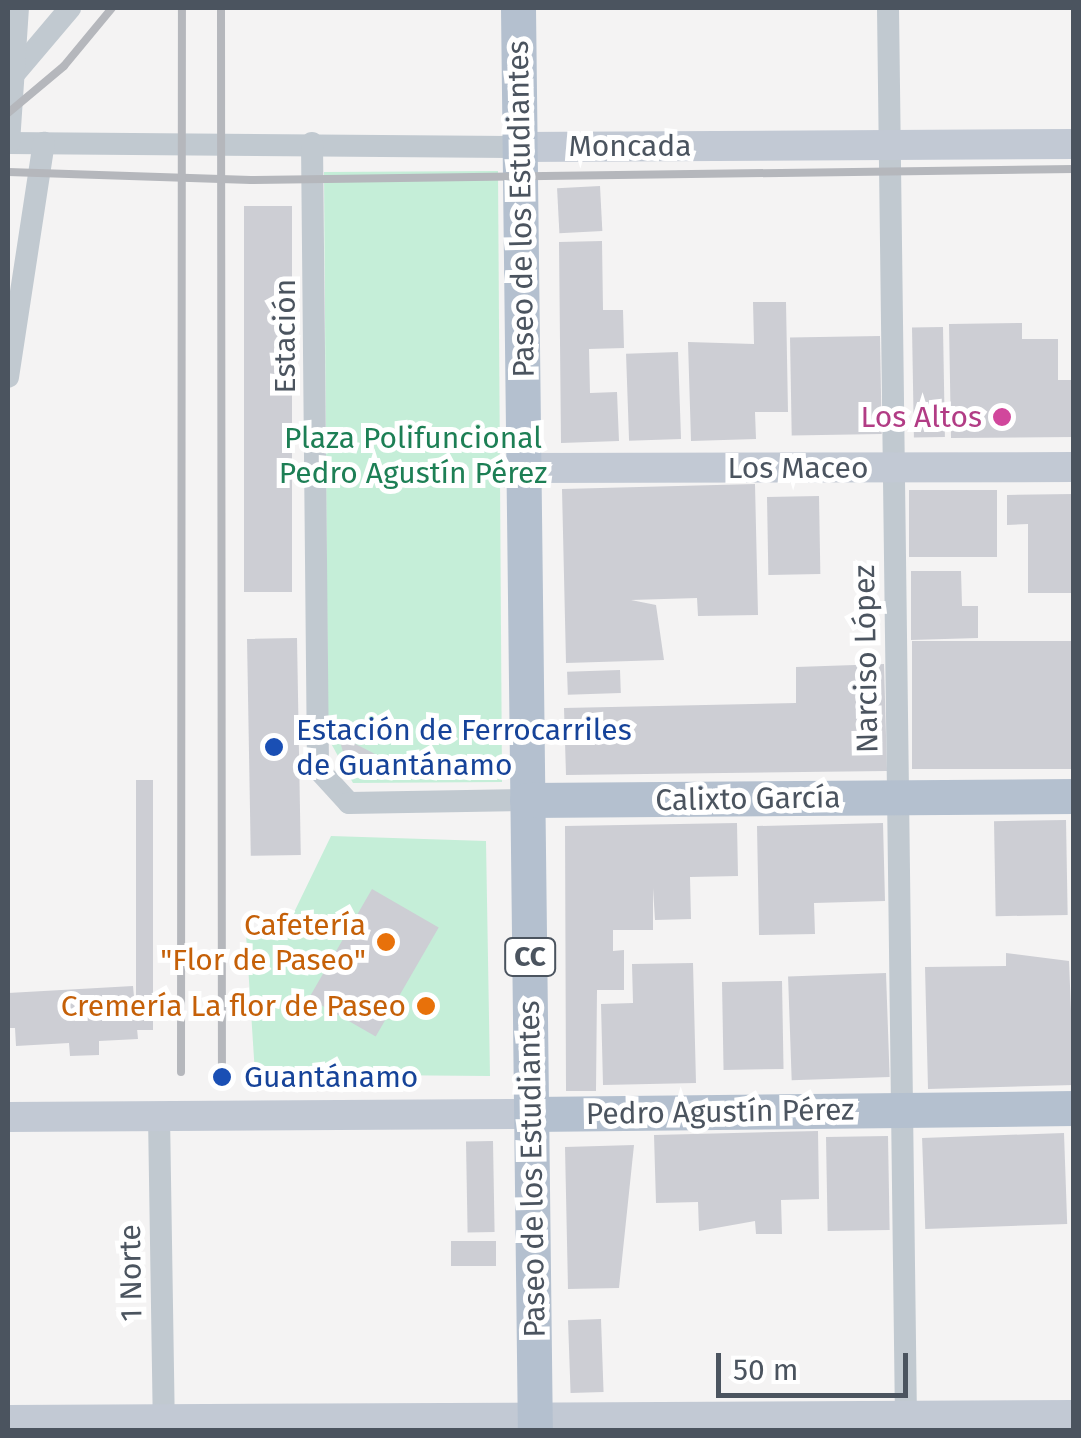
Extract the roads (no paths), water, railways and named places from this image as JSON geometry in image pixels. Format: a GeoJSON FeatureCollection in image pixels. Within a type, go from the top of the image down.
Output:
{"type":"FeatureCollection","features":[{"type":"Feature","properties":{"kind":"main road","name":"Paseo de los Estudiantes"},"geometry":{"type":"LineString","coordinates":[[518,8],[535,1425]]}},
{"type":"Feature","properties":{"kind":"main road","name":"Calixto García"},"geometry":{"type":"LineString","coordinates":[[528,800],[1074,796]]}},
{"type":"Feature","properties":{"kind":"main road","name":"Pedro Agustín Pérez"},"geometry":{"type":"LineString","coordinates":[[532,1114],[1074,1108]]}},
{"type":"Feature","properties":{"kind":"street"},"geometry":{"type":"LineString","coordinates":[[8,143],[18,8]]}},
{"type":"Feature","properties":{"kind":"street"},"geometry":{"type":"LineString","coordinates":[[16,72],[70,8]]}},
{"type":"Feature","properties":{"kind":"street","name":"Narciso López"},"geometry":{"type":"LineString","coordinates":[[888,8],[906,1425]]}},
{"type":"Feature","properties":{"kind":"street","name":"Moncada"},"geometry":{"type":"LineString","coordinates":[[8,143],[520,147],[1074,144]]}},
{"type":"Feature","properties":{"kind":"street"},"geometry":{"type":"LineString","coordinates":[[8,376],[44,143]]}},
{"type":"Feature","properties":{"kind":"street","name":"Estación"},"geometry":{"type":"LineString","coordinates":[[312,143],[318,769]]}},
{"type":"Feature","properties":{"kind":"street","name":"Los Maceo"},"geometry":{"type":"LineString","coordinates":[[523,468],[1074,467]]}},
{"type":"Feature","properties":{"kind":"street","name":"Calixto García"},"geometry":{"type":"LineString","coordinates":[[318,769],[349,803],[528,800]]}},
{"type":"Feature","properties":{"kind":"street","name":"Pedro Agustín Pérez"},"geometry":{"type":"LineString","coordinates":[[8,1117],[532,1114]]}},
{"type":"Feature","properties":{"kind":"street","name":"1 Norte"},"geometry":{"type":"LineString","coordinates":[[159,1115],[164,1423]]}},
{"type":"Feature","properties":{"kind":"street"},"geometry":{"type":"LineString","coordinates":[[8,1420],[906,1425],[1074,1415]]}},
{"type":"Feature","properties":{"kind":"railway"},"geometry":{"type":"LineString","coordinates":[[8,113],[64,66],[112,8]]}},
{"type":"Feature","properties":{"kind":"railway"},"geometry":{"type":"LineString","coordinates":[[181,1072],[182,8]]}},
{"type":"Feature","properties":{"kind":"railway"},"geometry":{"type":"LineString","coordinates":[[221,8],[222,1077]]}},
{"type":"Feature","properties":{"kind":"railway"},"geometry":{"type":"LineString","coordinates":[[8,172],[251,180],[1074,169]]}},
{"type":"Feature","properties":{"kind":"place","name":"Los Altos"},"geometry":{"type":"Point","coordinates":[1002,417]}},
{"type":"Feature","properties":{"kind":"place","name":"Estación de Ferrocarriles de Guantánamo"},"geometry":{"type":"Point","coordinates":[274,747]}},
{"type":"Feature","properties":{"kind":"place","name":"Cafetería \"Flor de Paseo\""},"geometry":{"type":"Point","coordinates":[386,942]}},
{"type":"Feature","properties":{"kind":"place","name":"Cremería La flor de Paseo"},"geometry":{"type":"Point","coordinates":[426,1006]}},
{"type":"Feature","properties":{"kind":"place","name":"Guantánamo"},"geometry":{"type":"Point","coordinates":[222,1077]}},
{"type":"Feature","properties":{"kind":"park label","name":"Plaza Polifuncional Pedro Agustín Pérez"},"geometry":{"type":"Point","coordinates":[413,455]}}]}
